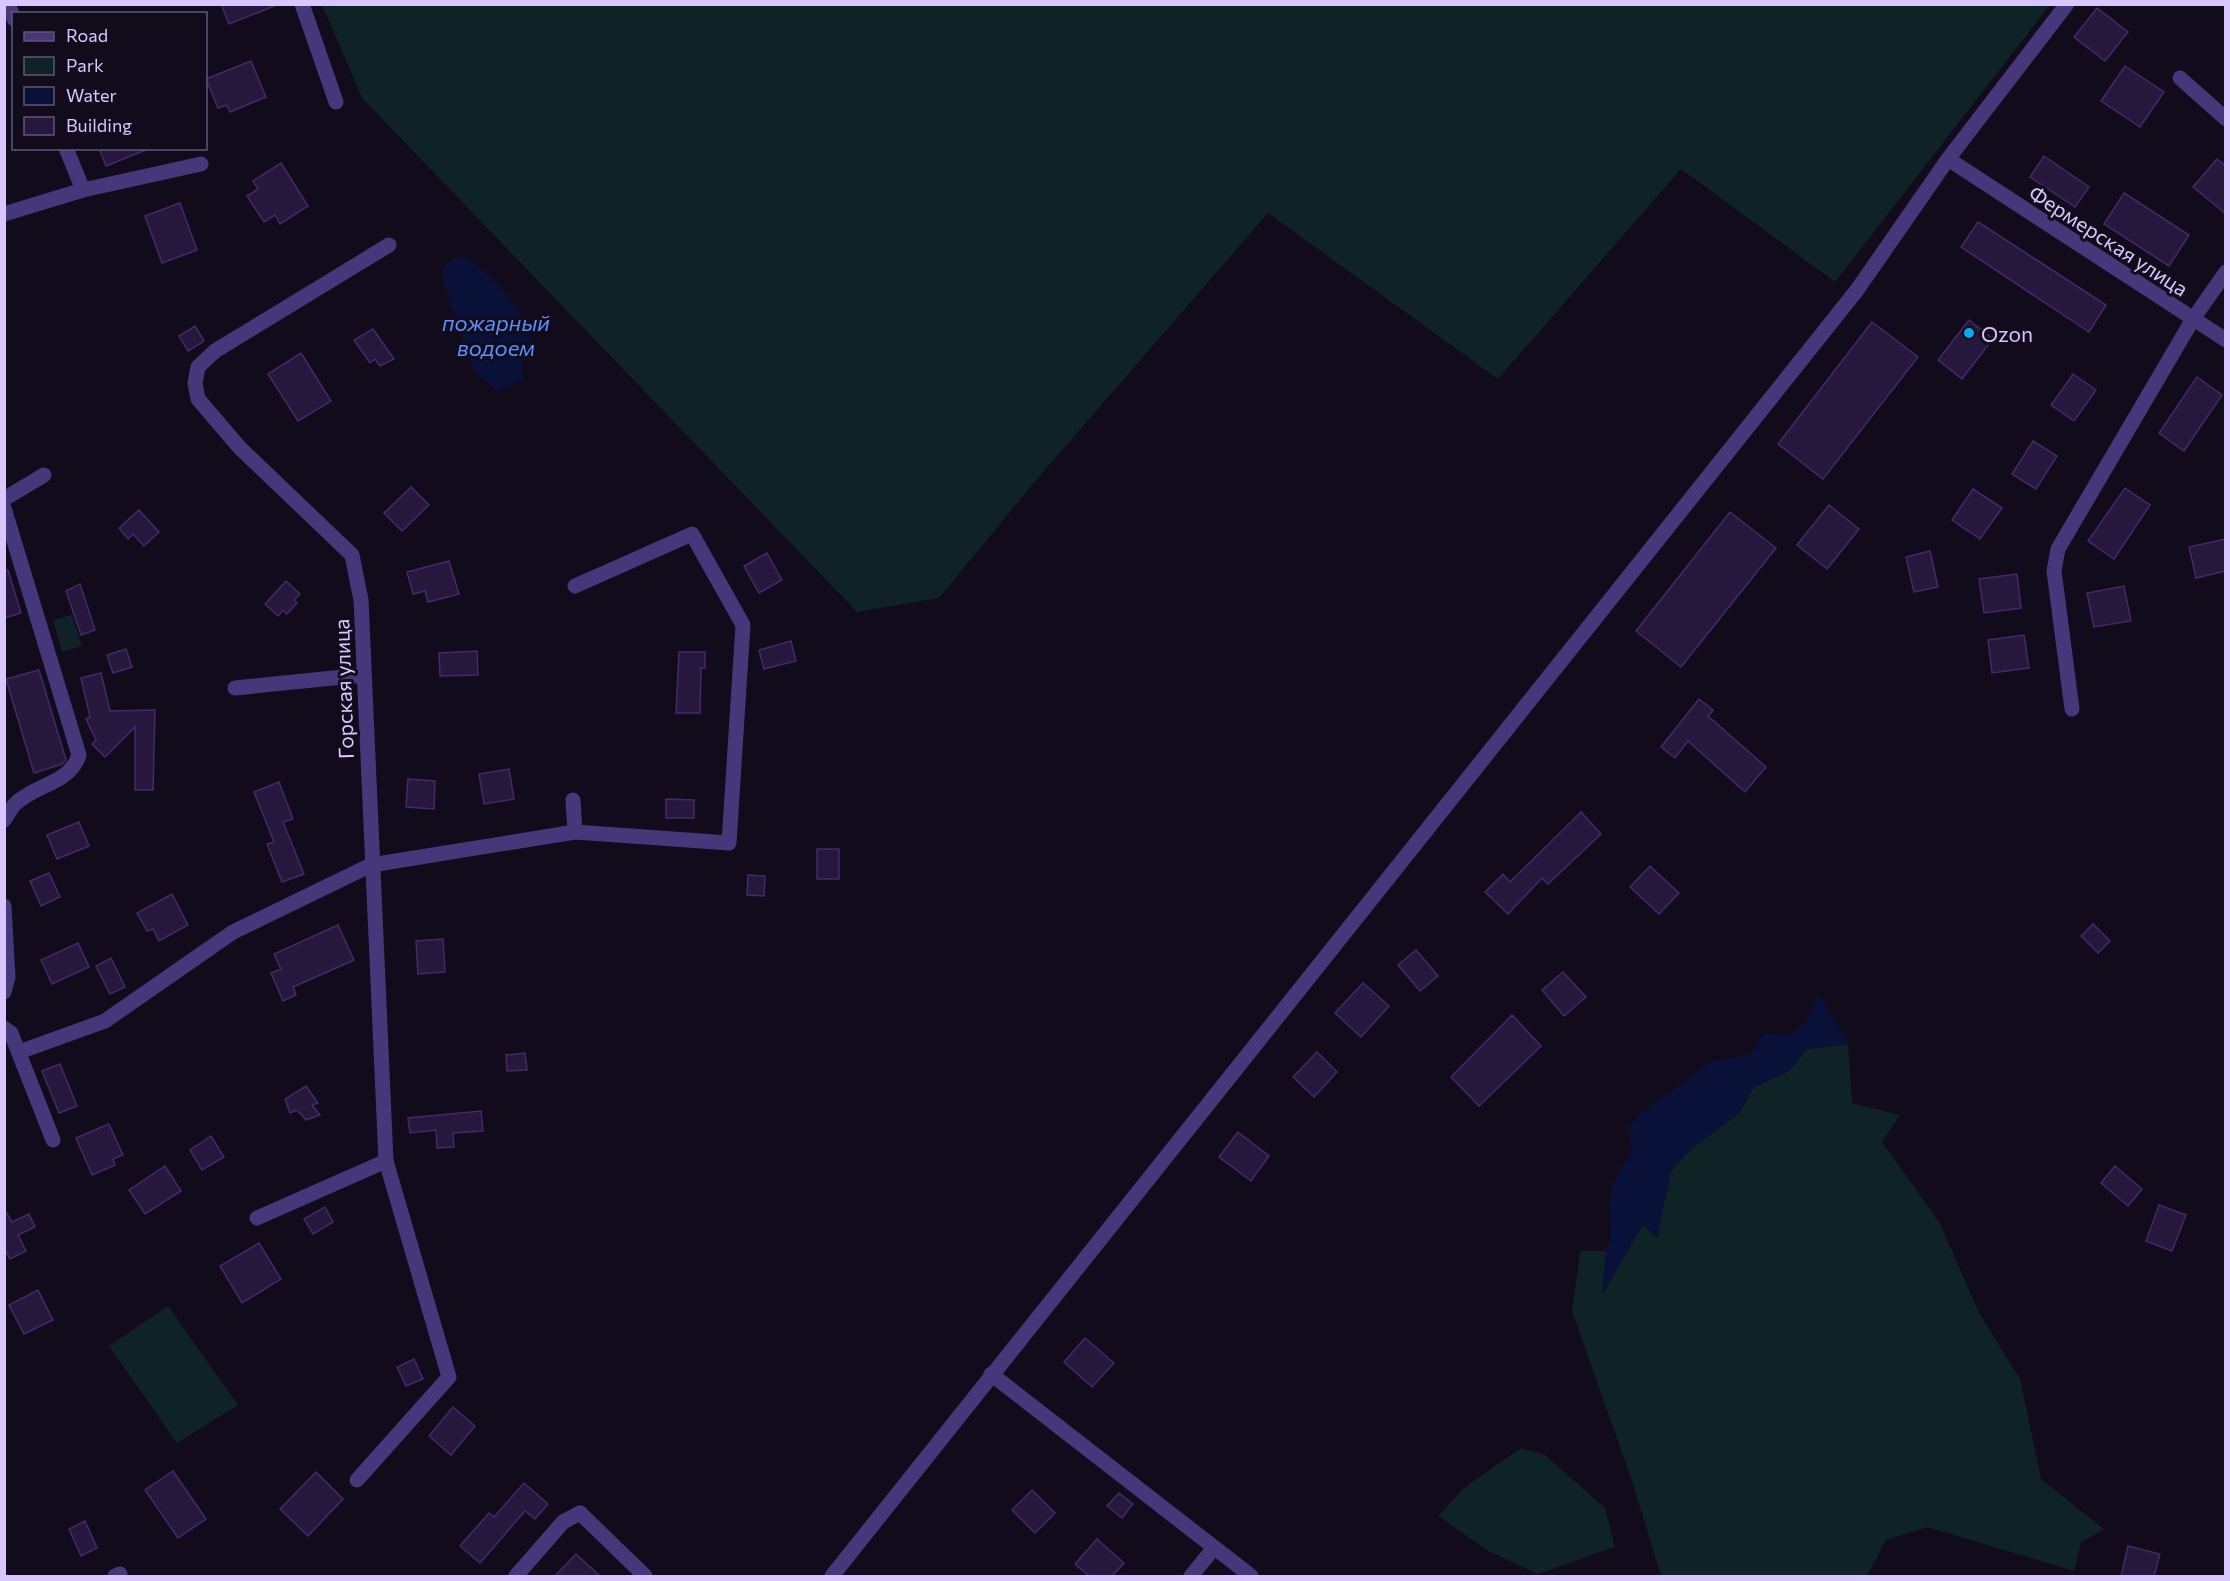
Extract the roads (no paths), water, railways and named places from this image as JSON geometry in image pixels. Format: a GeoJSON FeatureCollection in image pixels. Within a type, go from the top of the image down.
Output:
{"type":"FeatureCollection","features":[{"type":"Feature","properties":{"kind":"street"},"geometry":{"type":"LineString","coordinates":[[302,4],[336,102]]}},
{"type":"Feature","properties":{"kind":"street"},"geometry":{"type":"LineString","coordinates":[[832,1576],[1857,290],[1948,159],[2067,4]]}},
{"type":"Feature","properties":{"kind":"street"},"geometry":{"type":"LineString","coordinates":[[2180,78],[2226,119]]}},
{"type":"Feature","properties":{"kind":"street"},"geometry":{"type":"LineString","coordinates":[[67,150],[83,190]]}},
{"type":"Feature","properties":{"kind":"street","name":"Фермерская улица"},"geometry":{"type":"LineString","coordinates":[[1948,159],[2226,340]]}},
{"type":"Feature","properties":{"kind":"street"},"geometry":{"type":"LineString","coordinates":[[4,214],[83,190],[201,164]]}},
{"type":"Feature","properties":{"kind":"street","name":"Горская улица"},"geometry":{"type":"LineString","coordinates":[[357,1480],[449,1377],[386,1161],[371,865],[361,600],[352,555],[240,448],[198,399],[195,383],[198,367],[215,351],[389,245]]}},
{"type":"Feature","properties":{"kind":"street"},"geometry":{"type":"LineString","coordinates":[[2072,709],[2054,571],[2058,549],[2193,319],[2226,272]]}},
{"type":"Feature","properties":{"kind":"street"},"geometry":{"type":"LineString","coordinates":[[4,499],[44,475]]}},
{"type":"Feature","properties":{"kind":"street"},"geometry":{"type":"LineString","coordinates":[[4,508],[79,755],[76,766],[64,776],[16,803],[4,820]]}},
{"type":"Feature","properties":{"kind":"street"},"geometry":{"type":"LineString","coordinates":[[20,1052],[105,1021],[233,932],[371,865],[574,832],[729,843],[743,625],[692,534],[575,586]]}},
{"type":"Feature","properties":{"kind":"street"},"geometry":{"type":"LineString","coordinates":[[236,688],[363,675]]}},
{"type":"Feature","properties":{"kind":"street"},"geometry":{"type":"LineString","coordinates":[[573,800],[574,832]]}},
{"type":"Feature","properties":{"kind":"street"},"geometry":{"type":"LineString","coordinates":[[4,906],[8,977],[4,992]]}},
{"type":"Feature","properties":{"kind":"street"},"geometry":{"type":"LineString","coordinates":[[4,1028],[11,1033],[20,1052],[53,1140]]}},
{"type":"Feature","properties":{"kind":"street"},"geometry":{"type":"LineString","coordinates":[[257,1218],[386,1161]]}},
{"type":"Feature","properties":{"kind":"street"},"geometry":{"type":"LineString","coordinates":[[991,1374],[1251,1576]]}},
{"type":"Feature","properties":{"kind":"street"},"geometry":{"type":"LineString","coordinates":[[516,1576],[563,1522],[580,1513],[645,1576]]}},
{"type":"Feature","properties":{"kind":"street"},"geometry":{"type":"LineString","coordinates":[[1191,1576],[1214,1548]]}},
{"type":"Feature","properties":{"kind":"water","name":"пожарный водоем"},"geometry":{"type":"Polygon","coordinates":[[[463,256],[485,272],[504,291],[527,325],[532,338],[521,356],[523,379],[498,392],[474,370],[441,274],[447,262],[463,256]]]}},
{"type":"Feature","properties":{"kind":"water"},"geometry":{"type":"Polygon","coordinates":[[[1819,994],[1848,1044],[1807,1049],[1789,1071],[1754,1087],[1739,1113],[1690,1150],[1671,1171],[1657,1238],[1643,1225],[1602,1294],[1606,1251],[1611,1236],[1609,1198],[1616,1176],[1632,1151],[1628,1128],[1643,1111],[1711,1062],[1753,1053],[1763,1033],[1791,1035],[1806,1020],[1819,994]]]}},
{"type":"Feature","properties":{"kind":"place","name":"Ozon"},"geometry":{"type":"Point","coordinates":[1969,333]}}]}
